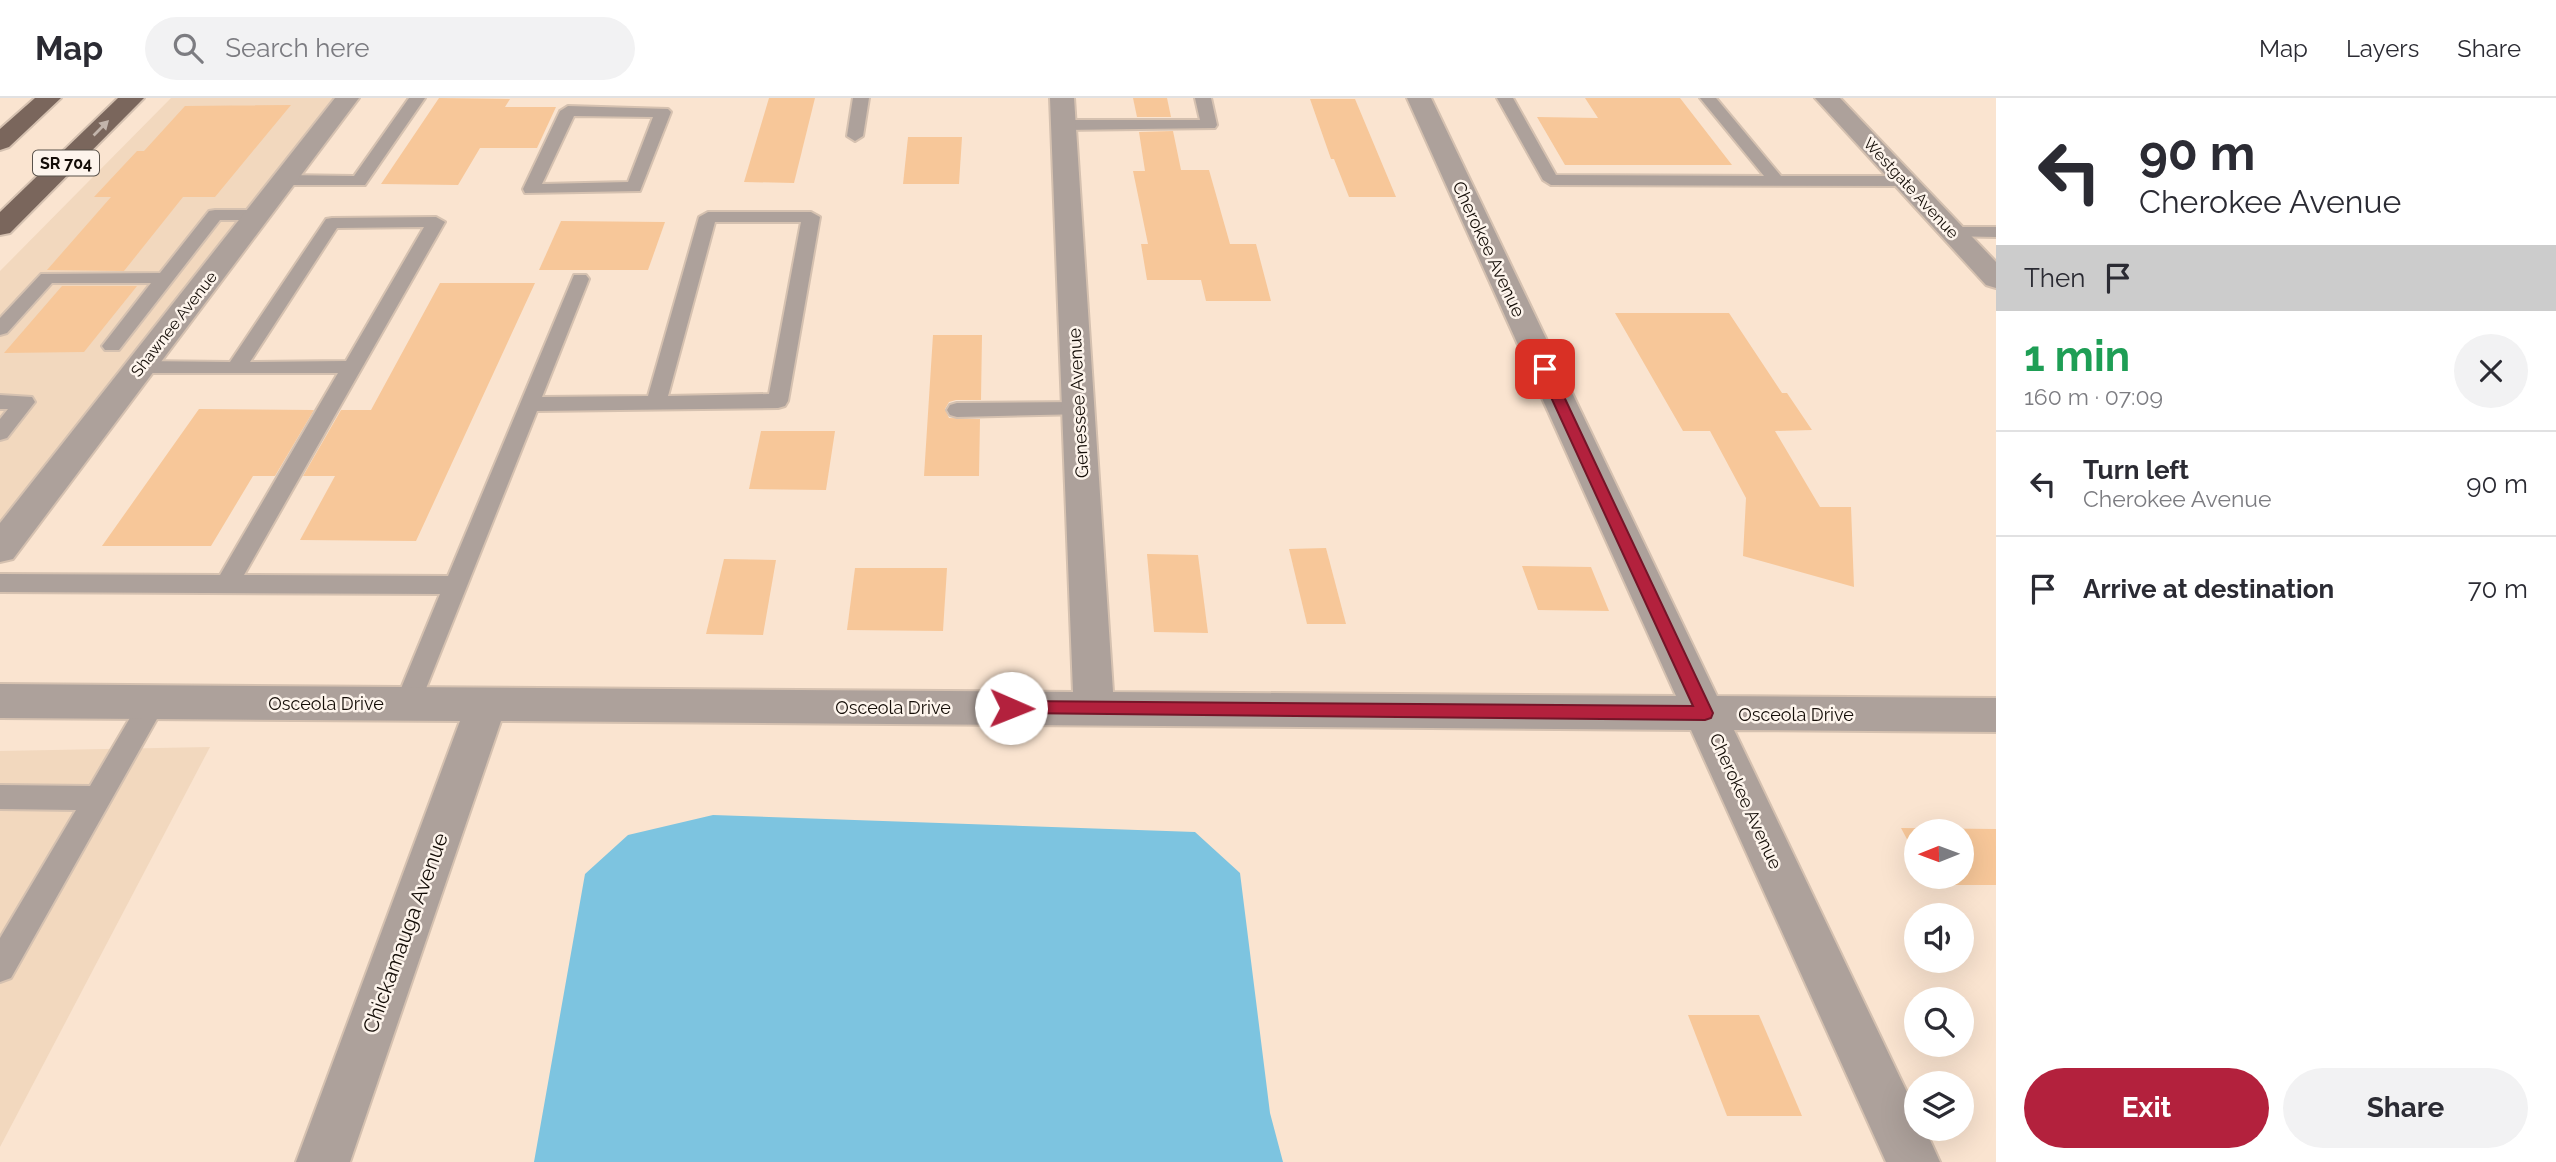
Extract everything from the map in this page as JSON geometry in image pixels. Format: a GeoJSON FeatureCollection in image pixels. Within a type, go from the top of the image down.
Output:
{"type":"FeatureCollection","features":[{"type":"Feature","properties":{"kind":"main road"},"geometry":{"type":"LineString","coordinates":[[3,137],[49,98]]}},
{"type":"Feature","properties":{"kind":"main road","name":"SR 704"},"geometry":{"type":"LineString","coordinates":[[0,227],[132,98]]}},
{"type":"Feature","properties":{"kind":"street","name":"Shawnee Avenue"},"geometry":{"type":"LineString","coordinates":[[0,549],[9,525],[140,367],[347,98]]}},
{"type":"Feature","properties":{"kind":"street","name":"Cherokee Avenue"},"geometry":{"type":"LineString","coordinates":[[1419,98],[1913,1162]]}},
{"type":"Feature","properties":{"kind":"street","name":"Westgate Avenue"},"geometry":{"type":"LineString","coordinates":[[1827,98],[1996,279]]}},
{"type":"Feature","properties":{"kind":"street","name":"Genessee Avenue"},"geometry":{"type":"LineString","coordinates":[[1063,111],[1094,708]]}},
{"type":"Feature","properties":{"kind":"street","name":"Osceola Drive"},"geometry":{"type":"LineString","coordinates":[[0,701],[1996,715]]}},
{"type":"Feature","properties":{"kind":"street","name":"Chickamauga Avenue"},"geometry":{"type":"LineString","coordinates":[[323,1162],[487,704]]}},
{"type":"Feature","properties":{"kind":"lane"},"geometry":{"type":"LineString","coordinates":[[285,180],[359,181],[416,98]]}},
{"type":"Feature","properties":{"kind":"lane"},"geometry":{"type":"LineString","coordinates":[[855,136],[861,98]]}},
{"type":"Feature","properties":{"kind":"lane"},"geometry":{"type":"LineString","coordinates":[[1063,111],[1209,125],[1203,98]]}},
{"type":"Feature","properties":{"kind":"lane"},"geometry":{"type":"LineString","coordinates":[[1505,98],[1551,180],[1904,181]]}},
{"type":"Feature","properties":{"kind":"lane"},"geometry":{"type":"LineString","coordinates":[[1708,98],[1776,180]]}},
{"type":"Feature","properties":{"kind":"lane"},"geometry":{"type":"LineString","coordinates":[[636,105],[663,112],[634,187],[531,189],[568,111],[636,105]]}},
{"type":"Feature","properties":{"kind":"lane"},"geometry":{"type":"LineString","coordinates":[[111,346],[215,215],[257,215]]}},
{"type":"Feature","properties":{"kind":"lane"},"geometry":{"type":"LineString","coordinates":[[529,404],[778,401],[811,217],[708,217],[656,402]]}},
{"type":"Feature","properties":{"kind":"lane"},"geometry":{"type":"LineString","coordinates":[[227,584],[436,222],[332,223],[236,368]]}},
{"type":"Feature","properties":{"kind":"lane"},"geometry":{"type":"LineString","coordinates":[[1952,232],[1996,232]]}},
{"type":"Feature","properties":{"kind":"lane"},"geometry":{"type":"LineString","coordinates":[[0,329],[47,278],[165,278]]}},
{"type":"Feature","properties":{"kind":"lane"},"geometry":{"type":"LineString","coordinates":[[408,703],[580,279]]}},
{"type":"Feature","properties":{"kind":"lane"},"geometry":{"type":"LineString","coordinates":[[140,367],[352,367]]}},
{"type":"Feature","properties":{"kind":"lane"},"geometry":{"type":"LineString","coordinates":[[0,402],[25,402],[0,433]]}},
{"type":"Feature","properties":{"kind":"lane"},"geometry":{"type":"LineString","coordinates":[[957,410],[1078,409]]}},
{"type":"Feature","properties":{"kind":"lane"},"geometry":{"type":"LineString","coordinates":[[0,583],[456,585]]}},
{"type":"Feature","properties":{"kind":"lane"},"geometry":{"type":"LineString","coordinates":[[0,967],[153,702]]}},
{"type":"Feature","properties":{"kind":"lane"},"geometry":{"type":"LineString","coordinates":[[0,797],[98,798]]}},
{"type":"Feature","properties":{"kind":"shaded area"},"geometry":{"type":"Polygon","coordinates":[[[171,98],[333,98],[0,522],[0,271],[171,98]]]}},
{"type":"Feature","properties":{"kind":"shaded area"},"geometry":{"type":"Polygon","coordinates":[[[210,747],[0,1147],[0,751],[210,747]]]}},
{"type":"Feature","properties":{"kind":"water"},"geometry":{"type":"Polygon","coordinates":[[[713,815],[1195,832],[1240,873],[1270,1113],[1283,1162],[534,1162],[585,874],[628,835],[713,815]]]}},
{"type":"Feature","properties":{"kind":"building"},"geometry":{"type":"Polygon","coordinates":[[[439,98],[510,99],[505,107],[556,107],[537,148],[480,148],[458,185],[381,184],[439,98]]]}},
{"type":"Feature","properties":{"kind":"building"},"geometry":{"type":"Polygon","coordinates":[[[769,98],[815,98],[794,183],[744,182],[769,98]]]}},
{"type":"Feature","properties":{"kind":"building"},"geometry":{"type":"Polygon","coordinates":[[[1133,98],[1167,98],[1171,117],[1137,117],[1133,98]]]}},
{"type":"Feature","properties":{"kind":"building"},"geometry":{"type":"Polygon","coordinates":[[[1585,98],[1680,98],[1732,165],[1565,165],[1537,117],[1598,118],[1585,98]]]}},
{"type":"Feature","properties":{"kind":"building"},"geometry":{"type":"Polygon","coordinates":[[[1310,99],[1355,99],[1396,197],[1349,197],[1334,159],[1331,159],[1310,99]]]}},
{"type":"Feature","properties":{"kind":"building"},"geometry":{"type":"Polygon","coordinates":[[[291,105],[215,197],[183,197],[124,271],[47,270],[111,197],[94,197],[137,151],[144,151],[185,106],[291,105]]]}},
{"type":"Feature","properties":{"kind":"building"},"geometry":{"type":"Polygon","coordinates":[[[1173,131],[1181,170],[1209,170],[1230,244],[1256,244],[1271,301],[1206,301],[1201,280],[1147,280],[1141,244],[1148,244],[1133,171],[1145,171],[1139,132],[1173,131]]]}},
{"type":"Feature","properties":{"kind":"building"},"geometry":{"type":"Polygon","coordinates":[[[908,137],[962,137],[959,184],[903,184],[908,137]]]}},
{"type":"Feature","properties":{"kind":"building"},"geometry":{"type":"Polygon","coordinates":[[[561,221],[665,222],[648,270],[539,270],[561,221]]]}},
{"type":"Feature","properties":{"kind":"building"},"geometry":{"type":"Polygon","coordinates":[[[440,283],[535,283],[416,541],[300,540],[335,476],[303,476],[341,410],[371,410],[440,283]]]}},
{"type":"Feature","properties":{"kind":"building"},"geometry":{"type":"Polygon","coordinates":[[[62,286],[137,286],[84,352],[4,353],[62,286]]]}},
{"type":"Feature","properties":{"kind":"building"},"geometry":{"type":"Polygon","coordinates":[[[1615,313],[1729,313],[1782,393],[1787,393],[1812,430],[1775,431],[1820,507],[1851,507],[1854,587],[1743,556],[1746,498],[1710,431],[1683,431],[1615,313]]]}},
{"type":"Feature","properties":{"kind":"building"},"geometry":{"type":"Polygon","coordinates":[[[933,335],[982,335],[981,400],[956,400],[949,402],[945,409],[949,418],[980,419],[979,476],[924,476],[933,335]]]}},
{"type":"Feature","properties":{"kind":"building"},"geometry":{"type":"Polygon","coordinates":[[[199,409],[314,410],[275,476],[253,476],[211,546],[102,546],[199,409]]]}},
{"type":"Feature","properties":{"kind":"building"},"geometry":{"type":"Polygon","coordinates":[[[761,431],[835,431],[826,490],[749,489],[761,431]]]}},
{"type":"Feature","properties":{"kind":"building"},"geometry":{"type":"Polygon","coordinates":[[[1326,548],[1346,624],[1307,624],[1289,549],[1326,548]]]}},
{"type":"Feature","properties":{"kind":"building"},"geometry":{"type":"Polygon","coordinates":[[[1147,554],[1198,555],[1208,633],[1154,632],[1147,554]]]}},
{"type":"Feature","properties":{"kind":"building"},"geometry":{"type":"Polygon","coordinates":[[[724,559],[776,560],[763,635],[706,634],[724,559]]]}},
{"type":"Feature","properties":{"kind":"building"},"geometry":{"type":"Polygon","coordinates":[[[1522,566],[1591,567],[1609,611],[1538,610],[1522,566]]]}},
{"type":"Feature","properties":{"kind":"building"},"geometry":{"type":"Polygon","coordinates":[[[855,568],[947,568],[943,631],[847,630],[855,568]]]}},
{"type":"Feature","properties":{"kind":"building"},"geometry":{"type":"Polygon","coordinates":[[[1974,829],[1996,829],[1996,885],[1974,885],[1974,829]]]}},
{"type":"Feature","properties":{"kind":"building"},"geometry":{"type":"Polygon","coordinates":[[[1688,1015],[1759,1015],[1802,1116],[1727,1116],[1688,1015]]]}},
{"type":"Feature","properties":{"kind":"route"},"geometry":{"type":"LineString","coordinates":[[1011,708],[1705,713],[1545,369]]}}]}
